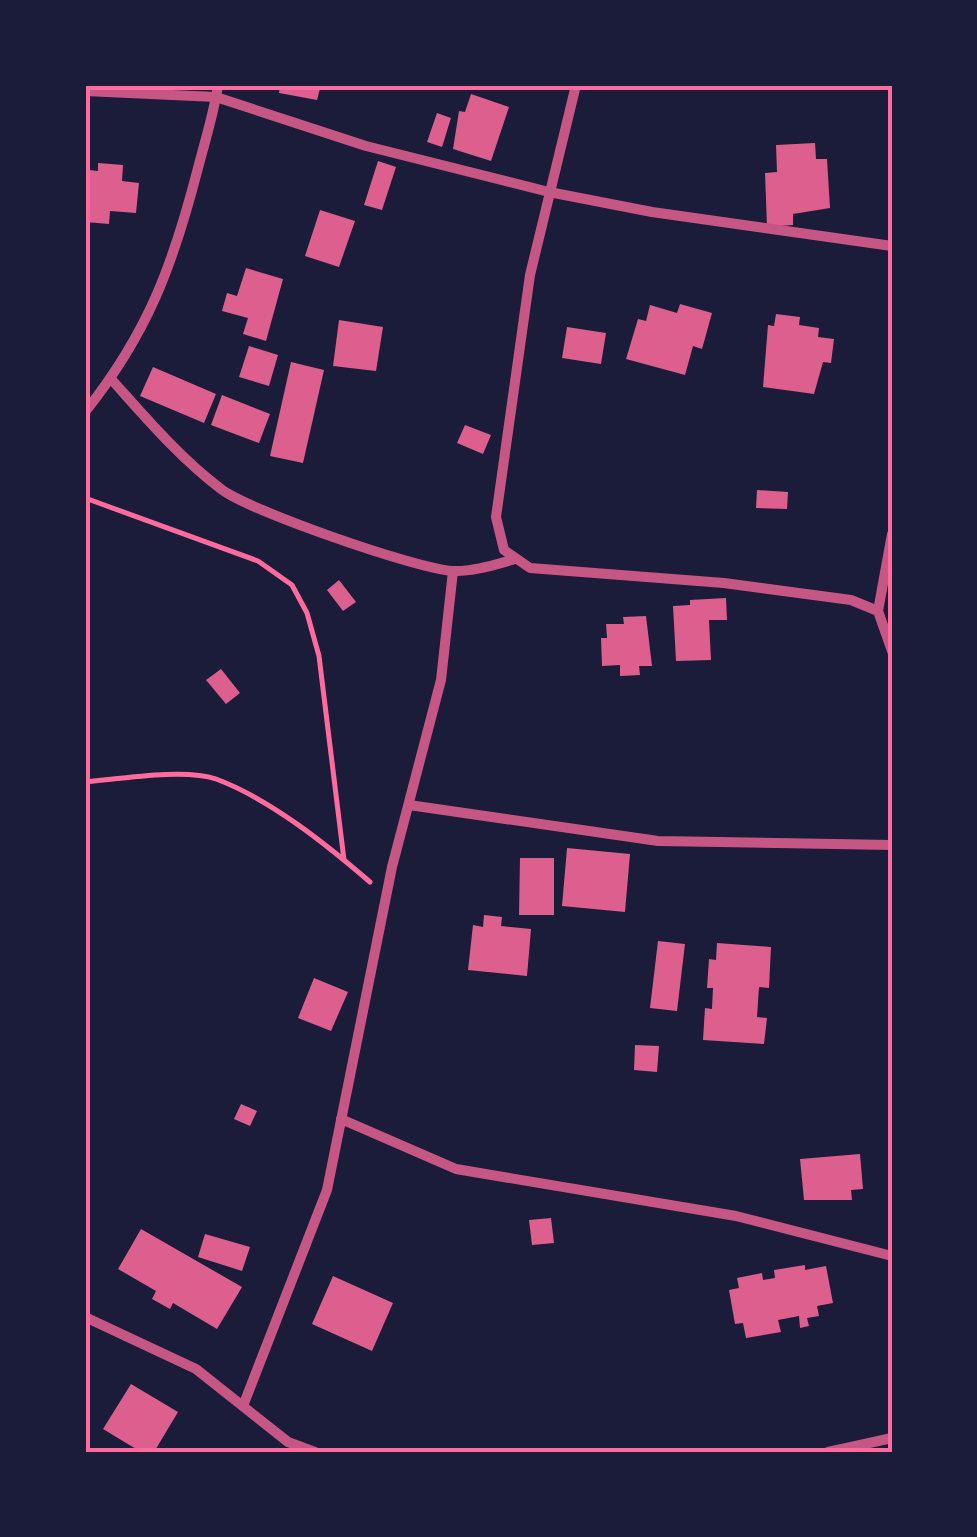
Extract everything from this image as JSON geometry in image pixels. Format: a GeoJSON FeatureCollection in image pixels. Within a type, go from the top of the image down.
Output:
{"type":"FeatureCollection","features":[{"type":"Feature","properties":{"kind":"street"},"geometry":{"type":"LineString","coordinates":[[512,560],[498,536],[496,518],[514,372],[549,192],[576,85]]}},
{"type":"Feature","properties":{"kind":"street"},"geometry":{"type":"LineString","coordinates":[[85,91],[217,91],[366,146],[549,192],[652,212],[892,246]]}},
{"type":"Feature","properties":{"kind":"street"},"geometry":{"type":"LineString","coordinates":[[85,412],[112,380],[149,319],[170,271],[217,91]]}},
{"type":"Feature","properties":{"kind":"street"},"geometry":{"type":"LineString","coordinates":[[112,380],[156,429],[223,491],[246,504],[397,558],[453,571],[512,560],[530,568],[724,583],[837,598],[878,611]]}},
{"type":"Feature","properties":{"kind":"street"},"geometry":{"type":"LineString","coordinates":[[892,534],[878,611],[892,652]]}},
{"type":"Feature","properties":{"kind":"street"},"geometry":{"type":"LineString","coordinates":[[243,1406],[327,1190],[386,896],[441,680],[453,571]]}},
{"type":"Feature","properties":{"kind":"street"},"geometry":{"type":"LineString","coordinates":[[408,805],[658,841],[892,845]]}},
{"type":"Feature","properties":{"kind":"street"},"geometry":{"type":"LineString","coordinates":[[341,1119],[456,1168],[736,1216],[892,1256]]}},
{"type":"Feature","properties":{"kind":"street"},"geometry":{"type":"LineString","coordinates":[[85,1316],[196,1369],[288,1442],[315,1452]]}},
{"type":"Feature","properties":{"kind":"street"},"geometry":{"type":"LineString","coordinates":[[828,1452],[892,1438]]}},
{"type":"Feature","properties":{"kind":"path"},"geometry":{"type":"LineString","coordinates":[[85,498],[258,561],[292,585],[307,613],[320,656],[344,860]]}},
{"type":"Feature","properties":{"kind":"path"},"geometry":{"type":"LineString","coordinates":[[85,782],[168,776],[214,778],[268,808],[344,860],[386,896]]}},
{"type":"Feature","properties":{"kind":"building"},"geometry":{"type":"Polygon","coordinates":[[[280,85],[321,85],[317,100],[279,93],[280,85]]]}},
{"type":"Feature","properties":{"kind":"building"},"geometry":{"type":"Polygon","coordinates":[[[471,94],[509,107],[491,161],[453,149],[459,111],[465,112],[471,94]]]}},
{"type":"Feature","properties":{"kind":"building"},"geometry":{"type":"Polygon","coordinates":[[[437,113],[451,118],[442,147],[427,142],[437,113]]]}},
{"type":"Feature","properties":{"kind":"building"},"geometry":{"type":"Polygon","coordinates":[[[815,143],[816,159],[827,159],[830,208],[793,214],[793,225],[767,227],[765,173],[777,172],[776,145],[815,143]]]}},
{"type":"Feature","properties":{"kind":"building"},"geometry":{"type":"Polygon","coordinates":[[[378,161],[396,167],[382,210],[364,205],[378,161]]]}},
{"type":"Feature","properties":{"kind":"building"},"geometry":{"type":"Polygon","coordinates":[[[98,163],[123,165],[122,181],[139,183],[136,213],[110,211],[109,224],[85,222],[85,176],[89,170],[98,171],[98,163]]]}},
{"type":"Feature","properties":{"kind":"building"},"geometry":{"type":"Polygon","coordinates":[[[320,210],[355,221],[339,267],[305,256],[320,210]]]}},
{"type":"Feature","properties":{"kind":"building"},"geometry":{"type":"Polygon","coordinates":[[[246,268],[283,279],[266,341],[243,334],[248,318],[222,311],[227,293],[237,296],[246,268]]]}},
{"type":"Feature","properties":{"kind":"building"},"geometry":{"type":"Polygon","coordinates":[[[680,304],[712,313],[702,349],[693,346],[685,375],[626,359],[638,319],[646,321],[650,305],[677,313],[680,304]]]}},
{"type":"Feature","properties":{"kind":"building"},"geometry":{"type":"Polygon","coordinates":[[[776,314],[800,317],[799,325],[819,328],[818,337],[834,339],[831,363],[823,362],[814,394],[763,387],[768,325],[774,326],[776,314]]]}},
{"type":"Feature","properties":{"kind":"building"},"geometry":{"type":"Polygon","coordinates":[[[339,320],[383,327],[376,371],[333,366],[339,320]]]}},
{"type":"Feature","properties":{"kind":"building"},"geometry":{"type":"Polygon","coordinates":[[[567,327],[606,333],[601,364],[562,358],[567,327]]]}},
{"type":"Feature","properties":{"kind":"building"},"geometry":{"type":"Polygon","coordinates":[[[249,346],[278,355],[269,386],[239,377],[249,346]]]}},
{"type":"Feature","properties":{"kind":"building"},"geometry":{"type":"Polygon","coordinates":[[[291,362],[324,370],[303,463],[270,456],[291,362]]]}},
{"type":"Feature","properties":{"kind":"building"},"geometry":{"type":"Polygon","coordinates":[[[153,367],[216,394],[204,423],[140,396],[153,367]]]}},
{"type":"Feature","properties":{"kind":"building"},"geometry":{"type":"Polygon","coordinates":[[[222,395],[270,414],[259,443],[211,425],[222,395]]]}},
{"type":"Feature","properties":{"kind":"building"},"geometry":{"type":"Polygon","coordinates":[[[465,425],[491,435],[483,454],[457,443],[465,425]]]}},
{"type":"Feature","properties":{"kind":"building"},"geometry":{"type":"Polygon","coordinates":[[[757,490],[788,492],[787,509],[756,508],[757,490]]]}},
{"type":"Feature","properties":{"kind":"building"},"geometry":{"type":"Polygon","coordinates":[[[339,580],[356,602],[343,611],[327,590],[339,580]]]}},
{"type":"Feature","properties":{"kind":"building"},"geometry":{"type":"Polygon","coordinates":[[[726,598],[727,620],[709,620],[711,660],[676,661],[673,606],[690,605],[690,600],[726,598]]]}},
{"type":"Feature","properties":{"kind":"building"},"geometry":{"type":"Polygon","coordinates":[[[646,616],[652,666],[639,666],[640,675],[620,676],[620,665],[602,666],[601,638],[607,638],[606,624],[624,624],[623,617],[646,616]]]}},
{"type":"Feature","properties":{"kind":"building"},"geometry":{"type":"Polygon","coordinates":[[[221,669],[240,693],[226,704],[206,680],[221,669]]]}},
{"type":"Feature","properties":{"kind":"building"},"geometry":{"type":"Polygon","coordinates":[[[567,848],[630,854],[625,912],[562,906],[567,848]]]}},
{"type":"Feature","properties":{"kind":"building"},"geometry":{"type":"Polygon","coordinates":[[[520,858],[554,858],[554,915],[519,915],[520,858]]]}},
{"type":"Feature","properties":{"kind":"building"},"geometry":{"type":"Polygon","coordinates":[[[484,915],[502,917],[501,926],[531,929],[527,976],[468,970],[473,925],[483,927],[484,915]]]}},
{"type":"Feature","properties":{"kind":"building"},"geometry":{"type":"Polygon","coordinates":[[[658,941],[685,944],[677,1011],[650,1008],[658,941]]]}},
{"type":"Feature","properties":{"kind":"building"},"geometry":{"type":"Polygon","coordinates":[[[717,943],[771,947],[769,988],[759,987],[757,1017],[767,1018],[764,1044],[703,1040],[705,1008],[712,1009],[713,988],[707,988],[709,959],[716,960],[717,943]]]}},
{"type":"Feature","properties":{"kind":"building"},"geometry":{"type":"Polygon","coordinates":[[[314,978],[348,992],[331,1031],[298,1018],[314,978]]]}},
{"type":"Feature","properties":{"kind":"building"},"geometry":{"type":"Polygon","coordinates":[[[635,1045],[659,1046],[657,1072],[634,1070],[635,1045]]]}},
{"type":"Feature","properties":{"kind":"building"},"geometry":{"type":"Polygon","coordinates":[[[241,1104],[257,1111],[250,1126],[234,1119],[241,1104]]]}},
{"type":"Feature","properties":{"kind":"building"},"geometry":{"type":"Polygon","coordinates":[[[860,1154],[863,1189],[851,1190],[852,1200],[804,1200],[800,1159],[860,1154]]]}},
{"type":"Feature","properties":{"kind":"building"},"geometry":{"type":"Polygon","coordinates":[[[551,1218],[554,1243],[532,1245],[529,1220],[551,1218]]]}},
{"type":"Feature","properties":{"kind":"building"},"geometry":{"type":"Polygon","coordinates":[[[141,1229],[242,1287],[217,1329],[173,1303],[170,1309],[152,1299],[156,1291],[118,1269],[141,1229]]]}},
{"type":"Feature","properties":{"kind":"building"},"geometry":{"type":"Polygon","coordinates":[[[205,1234],[250,1247],[242,1271],[198,1257],[205,1234]]]}},
{"type":"Feature","properties":{"kind":"building"},"geometry":{"type":"Polygon","coordinates":[[[805,1265],[805,1270],[826,1266],[833,1303],[817,1306],[819,1316],[807,1318],[809,1326],[800,1328],[799,1316],[778,1320],[781,1332],[746,1338],[743,1323],[735,1324],[729,1290],[739,1288],[737,1278],[762,1273],[763,1280],[775,1278],[774,1270],[805,1265]]]}},
{"type":"Feature","properties":{"kind":"building"},"geometry":{"type":"Polygon","coordinates":[[[333,1276],[393,1303],[372,1351],[312,1324],[333,1276]]]}},
{"type":"Feature","properties":{"kind":"building"},"geometry":{"type":"Polygon","coordinates":[[[131,1384],[178,1412],[154,1452],[141,1452],[103,1429],[131,1384]]]}}]}
